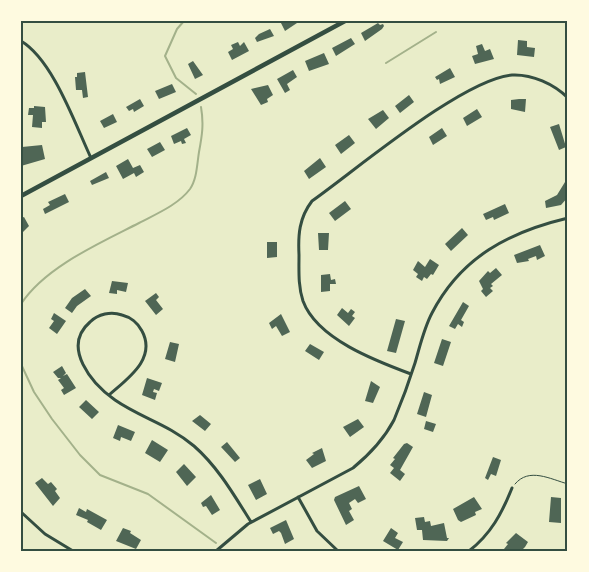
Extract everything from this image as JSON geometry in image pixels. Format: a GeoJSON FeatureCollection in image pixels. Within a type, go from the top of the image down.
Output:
{"type":"FeatureCollection","features":[{"type":"Feature","properties":{"kind":"main road"},"geometry":{"type":"LineString","coordinates":[[21,196],[345,21]]}},
{"type":"Feature","properties":{"kind":"street"},"geometry":{"type":"LineString","coordinates":[[21,41],[36,52],[50,72],[91,159]]}},
{"type":"Feature","properties":{"kind":"street"},"geometry":{"type":"LineString","coordinates":[[411,374],[353,350],[318,324],[308,311],[300,287],[298,239],[300,224],[306,209],[312,202],[410,130],[478,86],[497,78],[522,76],[550,84],[568,98]]}},
{"type":"Feature","properties":{"kind":"street"},"geometry":{"type":"LineString","coordinates":[[216,551],[232,535],[251,522],[353,468],[375,448],[386,436],[394,420],[432,313],[458,275],[475,259],[524,230],[568,218]]}},
{"type":"Feature","properties":{"kind":"street"},"geometry":{"type":"LineString","coordinates":[[109,396],[139,368],[146,348],[143,333],[134,321],[114,313],[92,320],[82,331],[78,345],[84,365],[92,378],[109,396],[128,408],[163,424],[193,445],[224,479],[251,522]]}},
{"type":"Feature","properties":{"kind":"street"},"geometry":{"type":"LineString","coordinates":[[469,551],[490,531],[503,509],[512,488]]}},
{"type":"Feature","properties":{"kind":"street"},"geometry":{"type":"LineString","coordinates":[[298,497],[317,530],[338,551]]}},
{"type":"Feature","properties":{"kind":"street"},"geometry":{"type":"LineString","coordinates":[[21,512],[45,534],[73,551]]}},
{"type":"Feature","properties":{"kind":"path"},"geometry":{"type":"LineString","coordinates":[[512,488],[518,480],[529,474],[536,474],[568,484]]}},
{"type":"Feature","properties":{"kind":"building"},"geometry":{"type":"Polygon","coordinates":[[[280,21],[300,21],[285,31],[280,21]]]}},
{"type":"Feature","properties":{"kind":"building"},"geometry":{"type":"Polygon","coordinates":[[[378,23],[380,25],[383,24],[382,29],[365,41],[361,33],[378,23]]]}},
{"type":"Feature","properties":{"kind":"building"},"geometry":{"type":"Polygon","coordinates":[[[270,29],[274,36],[257,42],[255,38],[259,34],[270,29]]]}},
{"type":"Feature","properties":{"kind":"building"},"geometry":{"type":"Polygon","coordinates":[[[351,38],[355,44],[336,56],[332,48],[351,38]]]}},
{"type":"Feature","properties":{"kind":"building"},"geometry":{"type":"Polygon","coordinates":[[[518,40],[527,41],[527,47],[535,48],[534,57],[517,55],[518,40]]]}},
{"type":"Feature","properties":{"kind":"building"},"geometry":{"type":"Polygon","coordinates":[[[238,42],[240,46],[244,42],[249,51],[232,60],[228,52],[233,49],[231,45],[238,42]]]}},
{"type":"Feature","properties":{"kind":"building"},"geometry":{"type":"Polygon","coordinates":[[[482,44],[485,51],[490,49],[494,59],[475,64],[472,56],[478,54],[476,46],[482,44]]]}},
{"type":"Feature","properties":{"kind":"building"},"geometry":{"type":"Polygon","coordinates":[[[324,53],[329,64],[309,71],[305,61],[324,53]]]}},
{"type":"Feature","properties":{"kind":"building"},"geometry":{"type":"Polygon","coordinates":[[[193,61],[203,75],[195,79],[188,64],[193,61]]]}},
{"type":"Feature","properties":{"kind":"building"},"geometry":{"type":"Polygon","coordinates":[[[450,68],[455,77],[440,84],[439,79],[437,80],[435,77],[450,68]]]}},
{"type":"Feature","properties":{"kind":"building"},"geometry":{"type":"Polygon","coordinates":[[[293,70],[297,77],[287,84],[290,90],[285,93],[277,79],[293,70]]]}},
{"type":"Feature","properties":{"kind":"building"},"geometry":{"type":"Polygon","coordinates":[[[85,72],[88,97],[83,98],[82,90],[76,90],[75,77],[77,77],[77,73],[85,72]]]}},
{"type":"Feature","properties":{"kind":"building"},"geometry":{"type":"Polygon","coordinates":[[[172,84],[176,92],[159,99],[155,91],[172,84]]]}},
{"type":"Feature","properties":{"kind":"building"},"geometry":{"type":"Polygon","coordinates":[[[268,85],[273,95],[267,99],[268,102],[261,105],[251,89],[268,85]]]}},
{"type":"Feature","properties":{"kind":"building"},"geometry":{"type":"Polygon","coordinates":[[[409,95],[414,102],[400,113],[395,106],[409,95]]]}},
{"type":"Feature","properties":{"kind":"building"},"geometry":{"type":"Polygon","coordinates":[[[140,99],[144,106],[134,112],[133,109],[129,111],[126,107],[140,99]]]}},
{"type":"Feature","properties":{"kind":"building"},"geometry":{"type":"Polygon","coordinates":[[[526,99],[525,112],[511,109],[511,100],[526,99]]]}},
{"type":"Feature","properties":{"kind":"building"},"geometry":{"type":"Polygon","coordinates":[[[34,106],[45,107],[46,122],[42,122],[42,128],[32,127],[33,115],[28,115],[29,108],[34,108],[34,106]]]}},
{"type":"Feature","properties":{"kind":"building"},"geometry":{"type":"Polygon","coordinates":[[[477,109],[482,117],[467,126],[463,118],[477,109]]]}},
{"type":"Feature","properties":{"kind":"building"},"geometry":{"type":"Polygon","coordinates":[[[383,110],[389,118],[376,129],[368,119],[383,110]]]}},
{"type":"Feature","properties":{"kind":"building"},"geometry":{"type":"Polygon","coordinates":[[[113,114],[117,122],[104,128],[100,121],[113,114]]]}},
{"type":"Feature","properties":{"kind":"building"},"geometry":{"type":"Polygon","coordinates":[[[559,124],[566,147],[559,150],[550,127],[559,124]]]}},
{"type":"Feature","properties":{"kind":"building"},"geometry":{"type":"Polygon","coordinates":[[[187,128],[191,135],[184,139],[186,143],[182,144],[181,141],[174,144],[171,136],[187,128]]]}},
{"type":"Feature","properties":{"kind":"building"},"geometry":{"type":"Polygon","coordinates":[[[442,128],[447,136],[433,145],[429,137],[442,128]]]}},
{"type":"Feature","properties":{"kind":"building"},"geometry":{"type":"Polygon","coordinates":[[[349,135],[355,143],[341,154],[335,145],[349,135]]]}},
{"type":"Feature","properties":{"kind":"building"},"geometry":{"type":"Polygon","coordinates":[[[160,142],[165,150],[152,157],[147,149],[160,142]]]}},
{"type":"Feature","properties":{"kind":"building"},"geometry":{"type":"Polygon","coordinates":[[[42,145],[45,159],[21,166],[22,147],[42,145]]]}},
{"type":"Feature","properties":{"kind":"building"},"geometry":{"type":"Polygon","coordinates":[[[320,158],[326,167],[309,179],[304,171],[320,158]]]}},
{"type":"Feature","properties":{"kind":"building"},"geometry":{"type":"Polygon","coordinates":[[[128,159],[133,168],[140,165],[144,172],[136,177],[134,173],[123,179],[116,166],[128,159]]]}},
{"type":"Feature","properties":{"kind":"building"},"geometry":{"type":"Polygon","coordinates":[[[106,172],[109,178],[92,185],[90,181],[106,172]]]}},
{"type":"Feature","properties":{"kind":"building"},"geometry":{"type":"Polygon","coordinates":[[[565,182],[568,183],[568,197],[561,205],[546,208],[545,201],[557,195],[565,182]]]}},
{"type":"Feature","properties":{"kind":"building"},"geometry":{"type":"Polygon","coordinates":[[[65,194],[69,202],[45,214],[43,209],[50,205],[48,202],[65,194]]]}},
{"type":"Feature","properties":{"kind":"building"},"geometry":{"type":"Polygon","coordinates":[[[345,201],[351,209],[335,221],[329,213],[345,201]]]}},
{"type":"Feature","properties":{"kind":"building"},"geometry":{"type":"Polygon","coordinates":[[[505,204],[509,213],[494,220],[493,217],[486,220],[483,214],[505,204]]]}},
{"type":"Feature","properties":{"kind":"building"},"geometry":{"type":"Polygon","coordinates":[[[24,217],[29,226],[21,234],[21,218],[24,217]]]}},
{"type":"Feature","properties":{"kind":"building"},"geometry":{"type":"Polygon","coordinates":[[[462,228],[468,235],[451,251],[445,244],[462,228]]]}},
{"type":"Feature","properties":{"kind":"building"},"geometry":{"type":"Polygon","coordinates":[[[318,233],[329,233],[328,250],[319,250],[318,233]]]}},
{"type":"Feature","properties":{"kind":"building"},"geometry":{"type":"Polygon","coordinates":[[[267,242],[277,242],[277,257],[267,258],[267,242]]]}},
{"type":"Feature","properties":{"kind":"building"},"geometry":{"type":"Polygon","coordinates":[[[540,245],[545,256],[537,260],[536,256],[528,259],[529,261],[517,263],[514,255],[540,245]]]}},
{"type":"Feature","properties":{"kind":"building"},"geometry":{"type":"Polygon","coordinates":[[[430,259],[439,265],[433,275],[431,274],[427,279],[424,277],[422,281],[416,277],[418,274],[413,270],[418,261],[425,267],[430,259]]]}},
{"type":"Feature","properties":{"kind":"building"},"geometry":{"type":"Polygon","coordinates":[[[496,268],[502,275],[491,284],[493,286],[490,288],[493,291],[486,297],[481,291],[483,289],[479,281],[488,271],[490,273],[496,268]]]}},
{"type":"Feature","properties":{"kind":"building"},"geometry":{"type":"Polygon","coordinates":[[[330,274],[331,280],[335,279],[336,284],[330,284],[330,291],[321,292],[321,275],[330,274]]]}},
{"type":"Feature","properties":{"kind":"building"},"geometry":{"type":"Polygon","coordinates":[[[112,281],[128,283],[126,292],[117,290],[117,294],[109,293],[112,281]]]}},
{"type":"Feature","properties":{"kind":"building"},"geometry":{"type":"Polygon","coordinates":[[[85,289],[91,296],[77,306],[72,313],[65,308],[72,298],[85,289]]]}},
{"type":"Feature","properties":{"kind":"building"},"geometry":{"type":"Polygon","coordinates":[[[156,293],[159,297],[156,300],[163,309],[156,315],[145,301],[156,293]]]}},
{"type":"Feature","properties":{"kind":"building"},"geometry":{"type":"Polygon","coordinates":[[[463,302],[469,306],[461,320],[464,322],[462,327],[458,324],[455,329],[449,326],[463,302]]]}},
{"type":"Feature","properties":{"kind":"building"},"geometry":{"type":"Polygon","coordinates":[[[342,308],[348,313],[351,309],[355,312],[352,316],[355,318],[349,326],[337,315],[342,308]]]}},
{"type":"Feature","properties":{"kind":"building"},"geometry":{"type":"Polygon","coordinates":[[[54,313],[66,321],[57,334],[49,328],[54,321],[51,319],[54,313]]]}},
{"type":"Feature","properties":{"kind":"building"},"geometry":{"type":"Polygon","coordinates":[[[281,314],[290,332],[282,336],[276,326],[272,329],[269,323],[281,314]]]}},
{"type":"Feature","properties":{"kind":"building"},"geometry":{"type":"Polygon","coordinates":[[[396,319],[405,321],[396,353],[387,351],[396,319]]]}},
{"type":"Feature","properties":{"kind":"building"},"geometry":{"type":"Polygon","coordinates":[[[442,339],[451,342],[443,366],[434,363],[442,339]]]}},
{"type":"Feature","properties":{"kind":"building"},"geometry":{"type":"Polygon","coordinates":[[[170,342],[179,344],[175,362],[165,359],[170,342]]]}},
{"type":"Feature","properties":{"kind":"building"},"geometry":{"type":"Polygon","coordinates":[[[310,344],[324,352],[319,360],[305,351],[310,344]]]}},
{"type":"Feature","properties":{"kind":"building"},"geometry":{"type":"Polygon","coordinates":[[[62,366],[66,373],[63,376],[67,374],[76,388],[64,395],[61,390],[64,388],[58,380],[61,378],[58,378],[53,372],[62,366]]]}},
{"type":"Feature","properties":{"kind":"building"},"geometry":{"type":"Polygon","coordinates":[[[147,378],[162,383],[159,391],[154,389],[153,392],[157,393],[155,400],[142,395],[147,378]]]}},
{"type":"Feature","properties":{"kind":"building"},"geometry":{"type":"Polygon","coordinates":[[[371,381],[380,387],[373,403],[365,401],[371,381]]]}},
{"type":"Feature","properties":{"kind":"building"},"geometry":{"type":"Polygon","coordinates":[[[424,392],[432,395],[426,417],[417,414],[424,392]]]}},
{"type":"Feature","properties":{"kind":"building"},"geometry":{"type":"Polygon","coordinates":[[[86,400],[99,412],[92,419],[79,407],[86,400]]]}},
{"type":"Feature","properties":{"kind":"building"},"geometry":{"type":"Polygon","coordinates":[[[200,415],[211,424],[205,431],[192,421],[200,415]]]}},
{"type":"Feature","properties":{"kind":"building"},"geometry":{"type":"Polygon","coordinates":[[[358,419],[364,427],[350,437],[343,427],[358,419]]]}},
{"type":"Feature","properties":{"kind":"building"},"geometry":{"type":"Polygon","coordinates":[[[426,421],[436,424],[433,432],[424,429],[426,421]]]}},
{"type":"Feature","properties":{"kind":"building"},"geometry":{"type":"Polygon","coordinates":[[[118,425],[135,432],[131,441],[121,437],[120,441],[113,438],[118,425]]]}},
{"type":"Feature","properties":{"kind":"building"},"geometry":{"type":"Polygon","coordinates":[[[152,440],[168,450],[160,462],[145,453],[152,440]]]}},
{"type":"Feature","properties":{"kind":"building"},"geometry":{"type":"Polygon","coordinates":[[[227,442],[240,458],[235,462],[221,447],[227,442]]]}},
{"type":"Feature","properties":{"kind":"building"},"geometry":{"type":"Polygon","coordinates":[[[407,443],[413,447],[400,470],[405,474],[400,481],[390,473],[394,468],[390,465],[395,459],[393,458],[404,444],[407,443]]]}},
{"type":"Feature","properties":{"kind":"building"},"geometry":{"type":"Polygon","coordinates":[[[322,448],[326,461],[312,468],[306,460],[314,454],[312,453],[322,448]]]}},
{"type":"Feature","properties":{"kind":"building"},"geometry":{"type":"Polygon","coordinates":[[[493,457],[501,460],[496,476],[491,474],[488,480],[485,478],[493,457]]]}},
{"type":"Feature","properties":{"kind":"building"},"geometry":{"type":"Polygon","coordinates":[[[184,464],[196,477],[187,486],[176,472],[184,464]]]}},
{"type":"Feature","properties":{"kind":"building"},"geometry":{"type":"Polygon","coordinates":[[[42,478],[48,484],[51,482],[57,489],[55,491],[60,498],[53,506],[35,483],[42,478]]]}},
{"type":"Feature","properties":{"kind":"building"},"geometry":{"type":"Polygon","coordinates":[[[260,479],[267,494],[256,500],[248,485],[260,479]]]}},
{"type":"Feature","properties":{"kind":"building"},"geometry":{"type":"Polygon","coordinates":[[[359,486],[366,499],[358,503],[355,499],[349,503],[352,509],[349,511],[354,520],[346,525],[334,500],[335,497],[359,486]]]}},
{"type":"Feature","properties":{"kind":"building"},"geometry":{"type":"Polygon","coordinates":[[[211,495],[220,510],[212,515],[206,506],[203,507],[201,503],[211,495]]]}},
{"type":"Feature","properties":{"kind":"building"},"geometry":{"type":"Polygon","coordinates":[[[474,497],[482,509],[475,512],[476,515],[461,522],[458,520],[453,509],[474,497]]]}},
{"type":"Feature","properties":{"kind":"building"},"geometry":{"type":"Polygon","coordinates":[[[551,497],[561,498],[561,523],[549,522],[551,497]]]}},
{"type":"Feature","properties":{"kind":"building"},"geometry":{"type":"Polygon","coordinates":[[[79,508],[86,512],[87,509],[107,520],[101,530],[87,522],[88,520],[76,515],[79,508]]]}},
{"type":"Feature","properties":{"kind":"building"},"geometry":{"type":"Polygon","coordinates":[[[424,517],[425,522],[430,521],[431,526],[444,523],[447,538],[449,538],[447,541],[423,540],[422,530],[417,530],[415,518],[424,517]]]}},
{"type":"Feature","properties":{"kind":"building"},"geometry":{"type":"Polygon","coordinates":[[[286,520],[294,539],[285,544],[281,533],[279,531],[273,534],[270,528],[286,520]]]}},
{"type":"Feature","properties":{"kind":"building"},"geometry":{"type":"Polygon","coordinates":[[[123,528],[131,531],[130,533],[141,540],[136,549],[116,541],[123,528]]]}},
{"type":"Feature","properties":{"kind":"building"},"geometry":{"type":"Polygon","coordinates":[[[391,528],[398,533],[395,538],[403,542],[398,550],[383,541],[391,528]]]}},
{"type":"Feature","properties":{"kind":"building"},"geometry":{"type":"Polygon","coordinates":[[[516,533],[528,542],[521,551],[506,551],[504,549],[508,544],[506,543],[516,533]]]}},
{"type":"Feature","properties":{"kind":"waterway"},"geometry":{"type":"LineString","coordinates":[[184,21],[177,29],[165,56],[176,78],[196,94]]}},
{"type":"Feature","properties":{"kind":"waterway"},"geometry":{"type":"LineString","coordinates":[[386,63],[436,32]]}},
{"type":"Feature","properties":{"kind":"waterway"},"geometry":{"type":"LineString","coordinates":[[21,304],[44,279],[74,257],[166,209],[185,195],[194,181],[196,171],[202,130],[201,107]]}},
{"type":"Feature","properties":{"kind":"waterway"},"geometry":{"type":"LineString","coordinates":[[21,364],[34,392],[52,419],[80,455],[100,475],[148,494],[216,543]]}}]}
